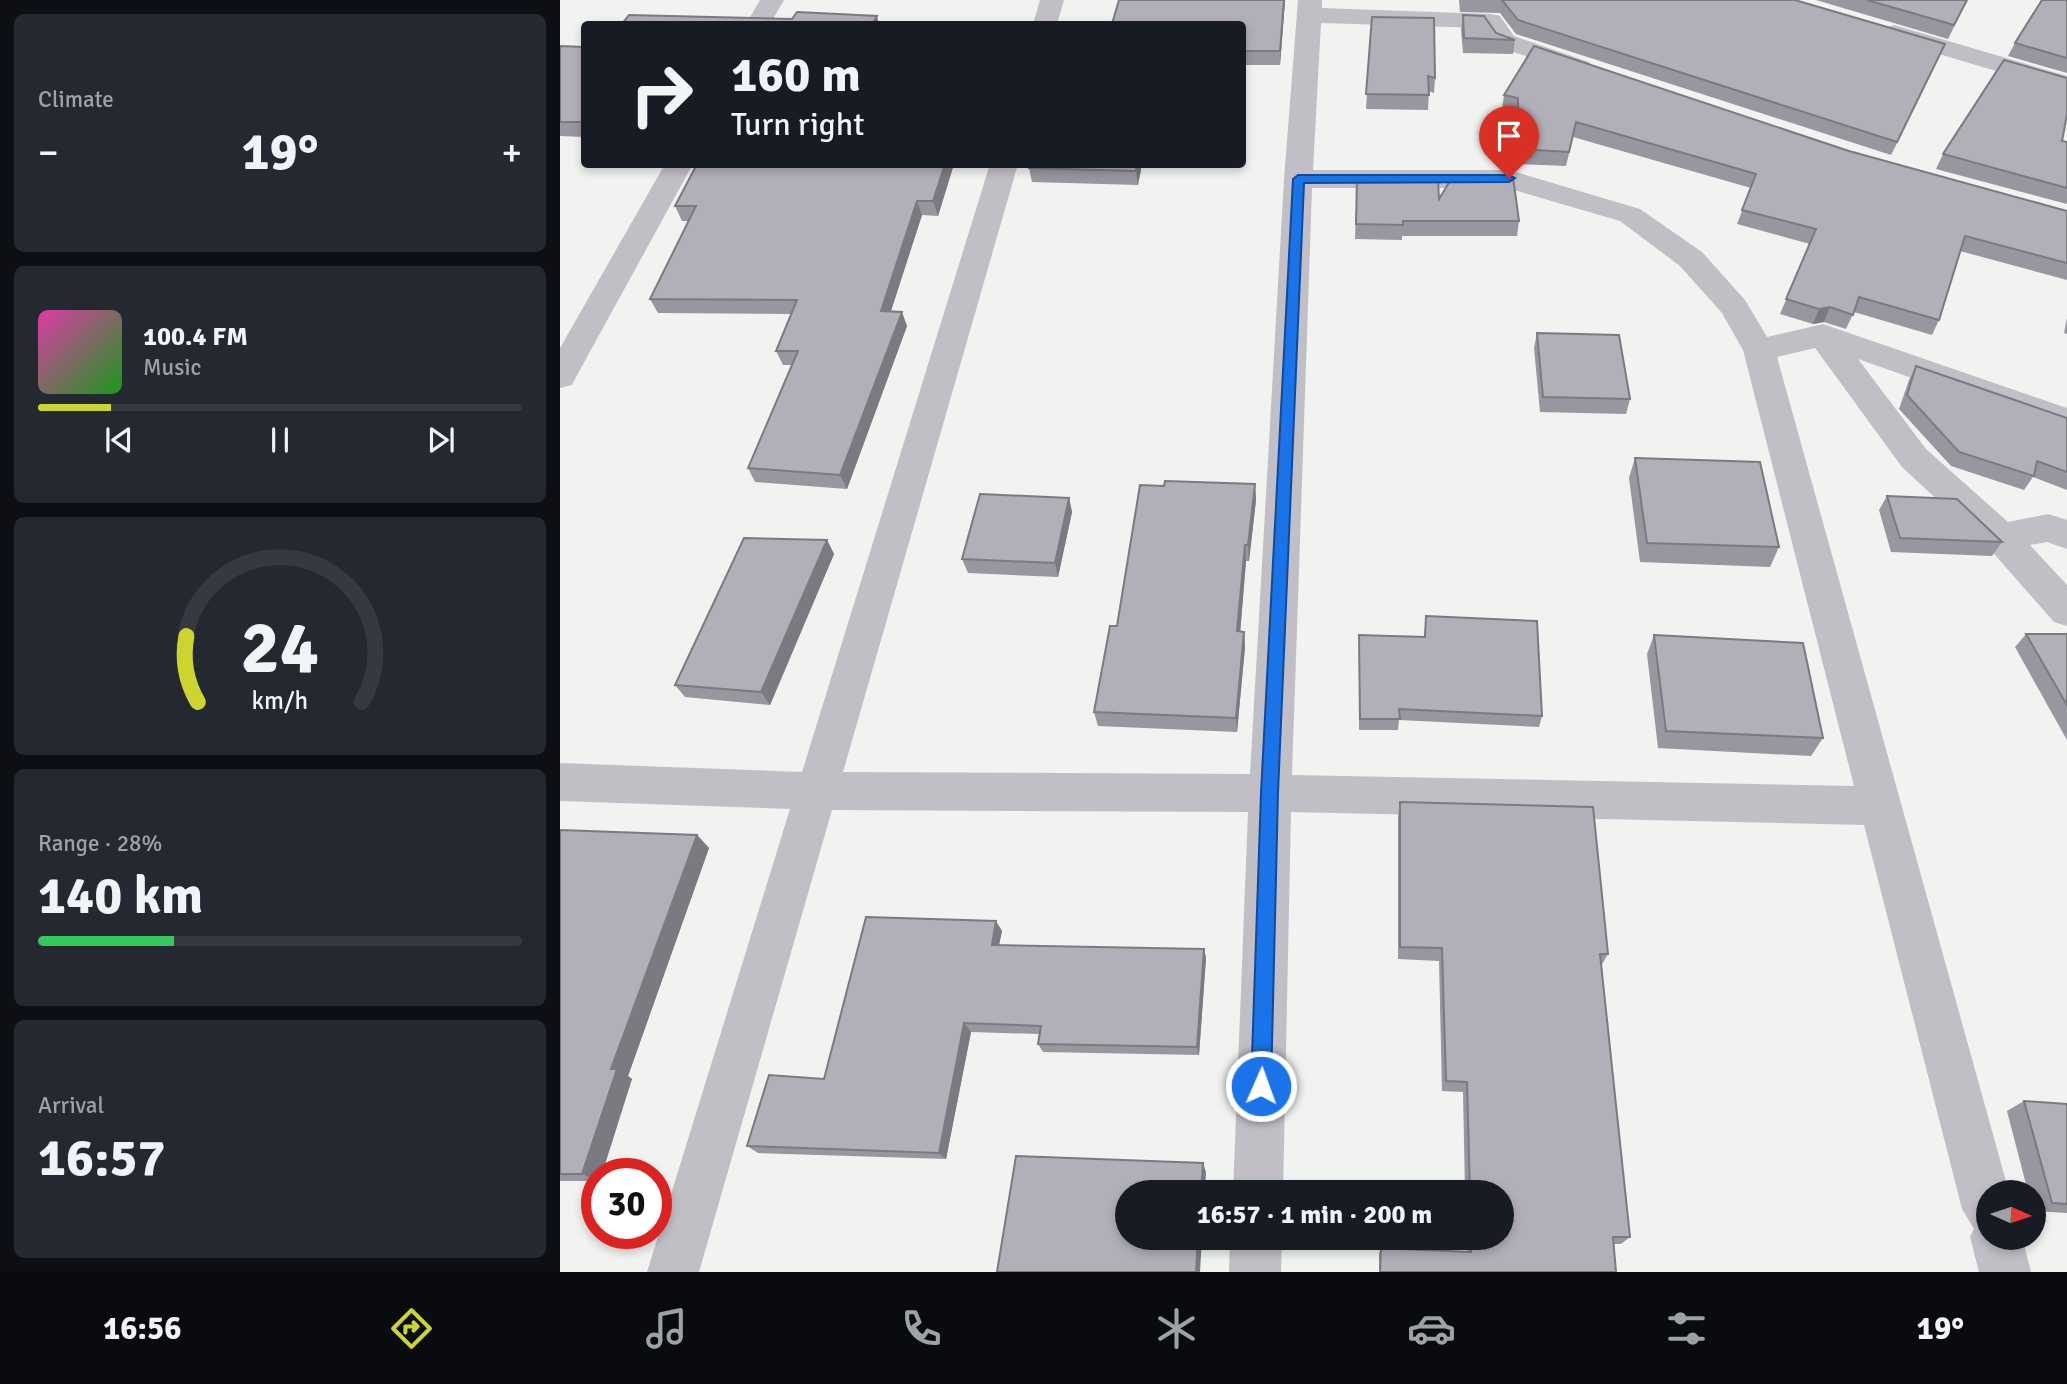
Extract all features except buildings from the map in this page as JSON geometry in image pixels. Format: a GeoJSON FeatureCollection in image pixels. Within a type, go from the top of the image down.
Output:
{"type":"FeatureCollection","features":[{"type":"Feature","properties":{"kind":"street"},"geometry":{"type":"LineString","coordinates":[[760,21],[772,0]]}},
{"type":"Feature","properties":{"kind":"street"},"geometry":{"type":"LineString","coordinates":[[1046,21],[1052,0]]}},
{"type":"Feature","properties":{"kind":"street"},"geometry":{"type":"LineString","coordinates":[[1258,1180],[1270,793],[1298,179],[1310,8],[1491,21],[1505,41],[1604,76]]}},
{"type":"Feature","properties":{"kind":"street"},"geometry":{"type":"LineString","coordinates":[[1872,27],[2067,84]]}},
{"type":"Feature","properties":{"kind":"street"},"geometry":{"type":"LineString","coordinates":[[560,377],[677,168]]}},
{"type":"Feature","properties":{"kind":"street"},"geometry":{"type":"LineString","coordinates":[[673,1272],[1003,168]]}},
{"type":"Feature","properties":{"kind":"street"},"geometry":{"type":"LineString","coordinates":[[1298,179],[1509,178],[1630,215],[1691,259],[1734,307],[1759,350],[1980,1180]]}},
{"type":"Feature","properties":{"kind":"street"},"geometry":{"type":"LineString","coordinates":[[1759,350],[1823,335],[2067,421]]}},
{"type":"Feature","properties":{"kind":"street"},"geometry":{"type":"LineString","coordinates":[[1823,335],[1914,458],[2001,537],[2067,611]]}},
{"type":"Feature","properties":{"kind":"street"},"geometry":{"type":"LineString","coordinates":[[2001,537],[2048,528],[2067,535]]}},
{"type":"Feature","properties":{"kind":"street"},"geometry":{"type":"LineString","coordinates":[[560,782],[818,791],[1270,793],[1880,806]]}},
{"type":"Feature","properties":{"kind":"street"},"geometry":{"type":"LineString","coordinates":[[1255,1272],[1256,1250]]}},
{"type":"Feature","properties":{"kind":"street"},"geometry":{"type":"LineString","coordinates":[[1999,1250],[2005,1272]]}},
{"type":"Feature","properties":{"kind":"route"},"geometry":{"type":"LineString","coordinates":[[1261,1086],[1270,793],[1298,179],[1509,178]]}}]}
